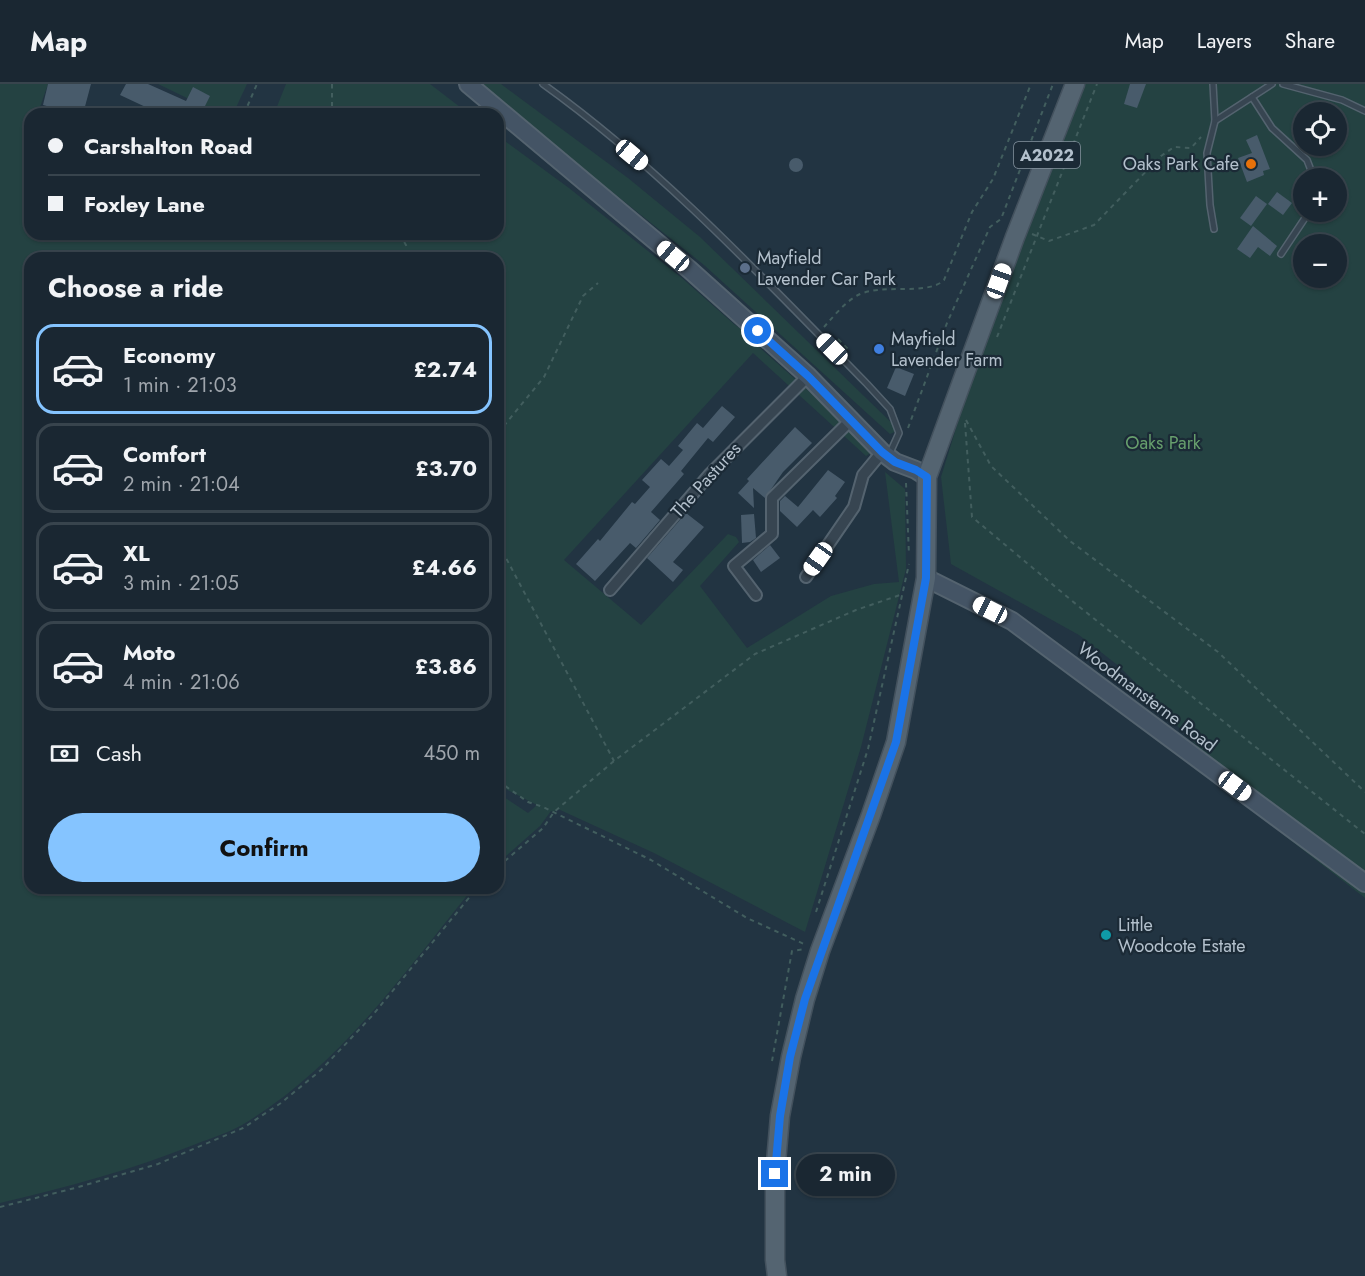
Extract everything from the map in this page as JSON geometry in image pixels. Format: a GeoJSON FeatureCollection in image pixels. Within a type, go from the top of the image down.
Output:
{"type":"FeatureCollection","features":[{"type":"Feature","properties":{"kind":"main road"},"geometry":{"type":"LineString","coordinates":[[468,84],[497,108]]}},
{"type":"Feature","properties":{"kind":"main road","name":"A2022"},"geometry":{"type":"LineString","coordinates":[[777,1276],[775,1174],[780,1116],[790,1057],[820,951],[896,742],[926,578],[927,477],[1015,237],[1075,84]]}},
{"type":"Feature","properties":{"kind":"main road"},"geometry":{"type":"LineString","coordinates":[[504,114],[690,270],[808,376],[889,457],[927,477]]}},
{"type":"Feature","properties":{"kind":"main road","name":"Woodmansterne Road"},"geometry":{"type":"LineString","coordinates":[[926,578],[1012,621],[1365,883]]}},
{"type":"Feature","properties":{"kind":"street","name":"The Pastures"},"geometry":{"type":"LineString","coordinates":[[610,590],[709,475],[808,376]]}},
{"type":"Feature","properties":{"kind":"street"},"geometry":{"type":"LineString","coordinates":[[756,595],[735,566],[772,534],[772,498],[851,420]]}},
{"type":"Feature","properties":{"kind":"street"},"geometry":{"type":"LineString","coordinates":[[806,577],[854,507],[863,475],[889,457]]}},
{"type":"Feature","properties":{"kind":"lane"},"geometry":{"type":"LineString","coordinates":[[543,84],[578,109],[686,201],[890,409],[899,433],[889,457]]}},
{"type":"Feature","properties":{"kind":"lane"},"geometry":{"type":"LineString","coordinates":[[1213,84],[1215,121],[1207,153],[1214,229]]}},
{"type":"Feature","properties":{"kind":"lane"},"geometry":{"type":"LineString","coordinates":[[1215,121],[1272,84]]}},
{"type":"Feature","properties":{"kind":"lane"},"geometry":{"type":"LineString","coordinates":[[1283,84],[1342,100],[1365,111]]}},
{"type":"Feature","properties":{"kind":"lane"},"geometry":{"type":"LineString","coordinates":[[1252,97],[1272,128],[1307,160],[1310,168]]}},
{"type":"Feature","properties":{"kind":"lane"},"geometry":{"type":"LineString","coordinates":[[1281,254],[1302,222]]}},
{"type":"Feature","properties":{"kind":"path"},"geometry":{"type":"LineString","coordinates":[[247,108],[257,84]]}},
{"type":"Feature","properties":{"kind":"path"},"geometry":{"type":"LineString","coordinates":[[332,84],[333,108]]}},
{"type":"Feature","properties":{"kind":"path"},"geometry":{"type":"LineString","coordinates":[[818,335],[836,313],[858,295],[887,288],[931,288],[944,280],[972,212],[993,180],[1031,84]]}},
{"type":"Feature","properties":{"kind":"path"},"geometry":{"type":"LineString","coordinates":[[908,429],[947,323],[990,227],[1001,219],[1053,84]]}},
{"type":"Feature","properties":{"kind":"path"},"geometry":{"type":"LineString","coordinates":[[995,341],[1097,84]]}},
{"type":"Feature","properties":{"kind":"path"},"geometry":{"type":"LineString","coordinates":[[1037,236],[1049,241],[1094,225],[1161,156],[1174,147],[1191,148],[1215,121]]}},
{"type":"Feature","properties":{"kind":"path"},"geometry":{"type":"LineString","coordinates":[[504,426],[544,377],[583,296],[598,283]]}},
{"type":"Feature","properties":{"kind":"path"},"geometry":{"type":"LineString","coordinates":[[1365,792],[1218,652],[1070,541],[991,466],[964,417],[972,517],[1077,605],[1365,834]]}},
{"type":"Feature","properties":{"kind":"path"},"geometry":{"type":"LineString","coordinates":[[504,862],[543,828],[554,812],[614,761],[754,654],[856,610],[903,594],[909,562],[907,484],[894,470],[889,457]]}},
{"type":"Feature","properties":{"kind":"path"},"geometry":{"type":"LineString","coordinates":[[504,554],[614,761]]}},
{"type":"Feature","properties":{"kind":"path"},"geometry":{"type":"LineString","coordinates":[[504,785],[528,802],[554,812],[651,860],[747,918],[820,951]]}},
{"type":"Feature","properties":{"kind":"path"},"geometry":{"type":"LineString","coordinates":[[0,1206],[75,1188],[158,1164],[243,1128],[280,1104],[321,1070],[372,1016],[472,894]]}},
{"type":"Feature","properties":{"kind":"green space"},"geometry":{"type":"Polygon","coordinates":[[[0,84],[48,84],[40,108],[24,108],[24,240],[504,240],[504,140],[569,188],[683,279],[735,325],[762,343],[759,347],[875,450],[866,456],[753,353],[564,560],[641,625],[728,534],[736,537],[739,542],[700,586],[747,648],[831,596],[874,584],[899,582],[885,472],[905,489],[906,569],[861,747],[805,932],[654,853],[558,809],[551,811],[540,826],[504,858],[504,797],[528,813],[537,805],[504,788],[504,252],[24,252],[24,894],[468,894],[368,1017],[309,1076],[277,1102],[237,1128],[148,1162],[0,1203],[0,84]]]}},
{"type":"Feature","properties":{"kind":"green space"},"geometry":{"type":"Polygon","coordinates":[[[158,84],[247,84],[236,108],[208,108],[158,84]]]}},
{"type":"Feature","properties":{"kind":"green space"},"geometry":{"type":"Polygon","coordinates":[[[286,84],[430,84],[461,108],[276,108],[286,84]]]}},
{"type":"Feature","properties":{"kind":"green space"},"geometry":{"type":"Polygon","coordinates":[[[476,84],[501,84],[628,178],[700,237],[899,430],[890,434],[704,265],[476,84]]]}},
{"type":"Feature","properties":{"kind":"green space","name":"Oaks Park"},"geometry":{"type":"Polygon","coordinates":[[[1075,84],[1365,84],[1365,898],[1285,836],[1120,667],[1079,635],[951,564],[941,477],[1015,237],[1075,84]]]}},
{"type":"Feature","properties":{"kind":"building"},"geometry":{"type":"Polygon","coordinates":[[[48,84],[91,84],[85,108],[54,108],[43,105],[48,84]]]}},
{"type":"Feature","properties":{"kind":"building"},"geometry":{"type":"Polygon","coordinates":[[[126,84],[148,84],[186,101],[193,87],[210,96],[204,108],[148,108],[120,95],[126,84]]]}},
{"type":"Feature","properties":{"kind":"building"},"geometry":{"type":"Polygon","coordinates":[[[1130,84],[1146,84],[1137,108],[1124,104],[1130,84]]]}},
{"type":"Feature","properties":{"kind":"building"},"geometry":{"type":"Polygon","coordinates":[[[1257,135],[1270,169],[1263,171],[1264,175],[1247,182],[1238,158],[1252,153],[1246,140],[1257,135]]]}},
{"type":"Feature","properties":{"kind":"building"},"geometry":{"type":"Polygon","coordinates":[[[796,158],[801,160],[803,165],[801,170],[796,172],[791,170],[789,165],[791,160],[796,158]]]}},
{"type":"Feature","properties":{"kind":"building"},"geometry":{"type":"Polygon","coordinates":[[[1277,192],[1292,203],[1283,215],[1268,204],[1277,192]]]}},
{"type":"Feature","properties":{"kind":"building"},"geometry":{"type":"Polygon","coordinates":[[[1256,196],[1267,204],[1251,226],[1240,218],[1256,196]]]}},
{"type":"Feature","properties":{"kind":"building"},"geometry":{"type":"Polygon","coordinates":[[[1253,226],[1277,246],[1270,256],[1258,247],[1250,258],[1237,249],[1253,226]]]}},
{"type":"Feature","properties":{"kind":"building"},"geometry":{"type":"Polygon","coordinates":[[[896,367],[914,374],[905,396],[887,388],[896,367]]]}},
{"type":"Feature","properties":{"kind":"building"},"geometry":{"type":"Polygon","coordinates":[[[722,406],[735,417],[713,442],[708,438],[681,471],[684,474],[651,512],[660,520],[636,548],[630,543],[595,581],[576,564],[598,539],[600,541],[632,502],[635,504],[650,487],[642,480],[661,459],[669,466],[683,450],[678,446],[697,423],[703,428],[722,406]]]}},
{"type":"Feature","properties":{"kind":"building"},"geometry":{"type":"Polygon","coordinates":[[[795,427],[812,443],[783,472],[765,498],[753,488],[754,508],[738,493],[749,481],[747,479],[795,427]]]}},
{"type":"Feature","properties":{"kind":"building"},"geometry":{"type":"Polygon","coordinates":[[[828,470],[845,482],[835,496],[837,498],[820,517],[813,510],[797,527],[780,511],[780,501],[785,496],[798,507],[828,470]]]}},
{"type":"Feature","properties":{"kind":"building"},"geometry":{"type":"Polygon","coordinates":[[[686,513],[704,527],[673,562],[683,570],[673,582],[647,558],[686,513]]]}},
{"type":"Feature","properties":{"kind":"building"},"geometry":{"type":"Polygon","coordinates":[[[754,514],[756,538],[742,543],[741,515],[754,514]]]}},
{"type":"Feature","properties":{"kind":"building"},"geometry":{"type":"Polygon","coordinates":[[[770,545],[780,558],[761,572],[753,560],[770,545]]]}},
{"type":"Feature","properties":{"kind":"place","name":"Oaks Park Cafe"},"geometry":{"type":"Point","coordinates":[1251,164]}},
{"type":"Feature","properties":{"kind":"place","name":"Mayfield Lavender Car Park"},"geometry":{"type":"Point","coordinates":[745,268]}},
{"type":"Feature","properties":{"kind":"place","name":"Mayfield Lavender Farm"},"geometry":{"type":"Point","coordinates":[879,349]}},
{"type":"Feature","properties":{"kind":"place","name":"Little Woodcote Estate"},"geometry":{"type":"Point","coordinates":[1106,935]}},
{"type":"Feature","properties":{"kind":"route"},"geometry":{"type":"LineString","coordinates":[[758,331],[808,376],[882,452],[895,462],[927,477],[926,578],[896,742],[820,951],[805,999],[790,1057],[780,1116],[775,1174]]}}]}
